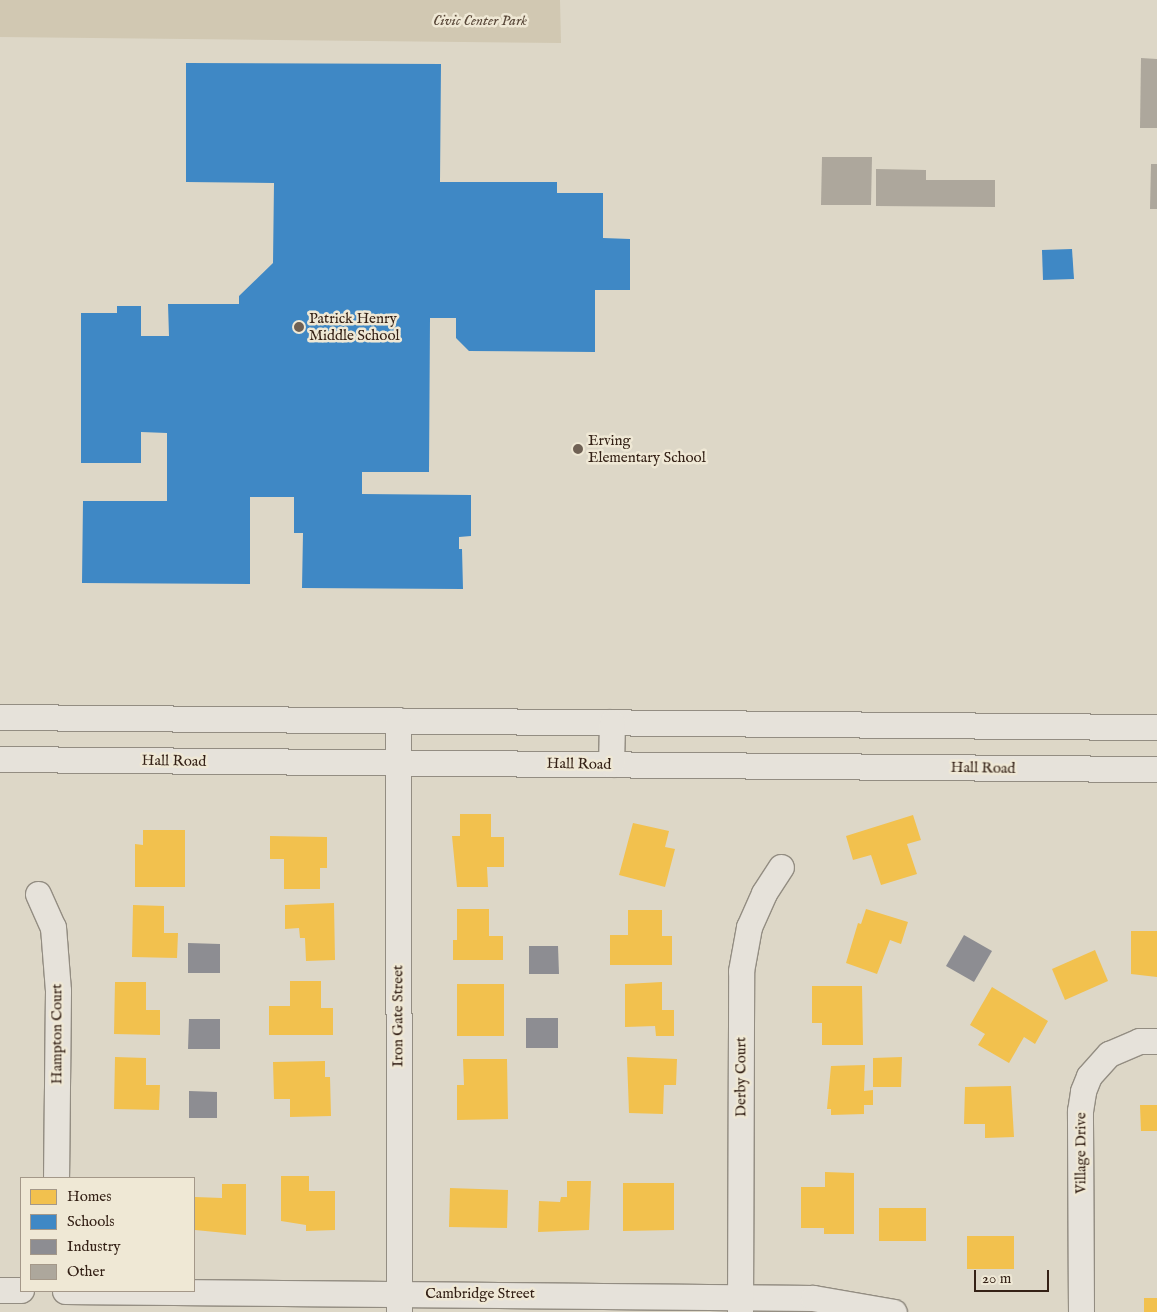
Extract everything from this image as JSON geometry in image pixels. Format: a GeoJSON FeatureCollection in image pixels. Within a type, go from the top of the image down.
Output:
{"type":"FeatureCollection","features":[{"type":"Feature","properties":{"kind":"street"},"geometry":{"type":"LineString","coordinates":[[0,717],[1157,727]]}},
{"type":"Feature","properties":{"kind":"street","name":"Iron Gate Street"},"geometry":{"type":"LineString","coordinates":[[398,720],[399,1303]]}},
{"type":"Feature","properties":{"kind":"street"},"geometry":{"type":"LineString","coordinates":[[611,764],[612,722]]}},
{"type":"Feature","properties":{"kind":"street","name":"Hall Road"},"geometry":{"type":"LineString","coordinates":[[0,759],[1157,769]]}},
{"type":"Feature","properties":{"kind":"street","name":"Derby Court"},"geometry":{"type":"LineString","coordinates":[[740,1304],[741,971],[749,927],[764,894],[781,867]]}},
{"type":"Feature","properties":{"kind":"street","name":"Hampton Court"},"geometry":{"type":"LineString","coordinates":[[38,894],[53,927],[58,991],[56,1177]]}},
{"type":"Feature","properties":{"kind":"street","name":"Village Drive"},"geometry":{"type":"LineString","coordinates":[[1080,1312],[1080,1111],[1083,1091],[1094,1070],[1110,1054],[1139,1041],[1157,1041]]}},
{"type":"Feature","properties":{"kind":"street"},"geometry":{"type":"LineString","coordinates":[[0,1290],[20,1290]]}},
{"type":"Feature","properties":{"kind":"street","name":"Cambridge Street"},"geometry":{"type":"LineString","coordinates":[[93,1292],[399,1303],[740,1304],[813,1298],[894,1312]]}},
{"type":"Feature","properties":{"kind":"green space","name":"Civic Center Park"},"geometry":{"type":"Polygon","coordinates":[[[0,0],[560,0],[561,43],[0,37],[0,0]]]}},
{"type":"Feature","properties":{"kind":"building: Homes"},"geometry":{"type":"Polygon","coordinates":[[[460,814],[491,814],[491,837],[504,837],[504,867],[487,867],[488,887],[457,887],[452,836],[460,836],[460,814]]]}},
{"type":"Feature","properties":{"kind":"building: Homes"},"geometry":{"type":"Polygon","coordinates":[[[913,815],[921,840],[907,844],[917,874],[881,885],[871,855],[853,860],[846,836],[913,815]]]}},
{"type":"Feature","properties":{"kind":"building: Homes"},"geometry":{"type":"Polygon","coordinates":[[[633,823],[669,831],[665,847],[675,849],[665,887],[619,875],[633,823]]]}},
{"type":"Feature","properties":{"kind":"building: Homes"},"geometry":{"type":"Polygon","coordinates":[[[143,830],[185,830],[185,887],[135,887],[135,844],[143,845],[143,830]]]}},
{"type":"Feature","properties":{"kind":"building: Homes"},"geometry":{"type":"Polygon","coordinates":[[[270,836],[327,837],[327,868],[320,868],[320,889],[284,889],[284,859],[270,859],[270,836]]]}},
{"type":"Feature","properties":{"kind":"building: Homes"},"geometry":{"type":"Polygon","coordinates":[[[334,903],[335,960],[306,961],[305,938],[300,938],[299,928],[285,929],[285,905],[334,903]]]}},
{"type":"Feature","properties":{"kind":"building: Homes"},"geometry":{"type":"Polygon","coordinates":[[[133,905],[164,906],[164,933],[178,933],[177,958],[132,957],[133,905]]]}},
{"type":"Feature","properties":{"kind":"building: Homes"},"geometry":{"type":"Polygon","coordinates":[[[457,909],[489,909],[489,936],[503,936],[503,960],[453,960],[453,940],[457,940],[457,909]]]}},
{"type":"Feature","properties":{"kind":"building: Homes"},"geometry":{"type":"Polygon","coordinates":[[[866,909],[908,922],[901,944],[890,940],[877,974],[846,963],[858,923],[861,924],[866,909]]]}},
{"type":"Feature","properties":{"kind":"building: Homes"},"geometry":{"type":"Polygon","coordinates":[[[628,910],[662,910],[662,936],[672,936],[672,965],[610,965],[610,935],[628,935],[628,910]]]}},
{"type":"Feature","properties":{"kind":"building: Homes"},"geometry":{"type":"Polygon","coordinates":[[[1131,931],[1157,931],[1157,977],[1131,974],[1131,931]]]}},
{"type":"Feature","properties":{"kind":"building: Homes"},"geometry":{"type":"Polygon","coordinates":[[[1095,950],[1108,981],[1065,1000],[1052,969],[1095,950]]]}},
{"type":"Feature","properties":{"kind":"building: Homes"},"geometry":{"type":"Polygon","coordinates":[[[290,981],[321,981],[321,1008],[333,1008],[333,1035],[269,1035],[269,1006],[290,1006],[290,981]]]}},
{"type":"Feature","properties":{"kind":"building: Homes"},"geometry":{"type":"Polygon","coordinates":[[[115,982],[146,982],[146,1010],[160,1010],[160,1035],[114,1034],[115,982]]]}},
{"type":"Feature","properties":{"kind":"building: Homes"},"geometry":{"type":"Polygon","coordinates":[[[662,982],[662,1010],[674,1010],[674,1036],[656,1036],[655,1026],[625,1027],[625,984],[662,982]]]}},
{"type":"Feature","properties":{"kind":"building: Homes"},"geometry":{"type":"Polygon","coordinates":[[[457,984],[504,984],[504,1036],[457,1036],[457,984]]]}},
{"type":"Feature","properties":{"kind":"building: Homes"},"geometry":{"type":"Polygon","coordinates":[[[812,986],[862,986],[863,1045],[822,1045],[822,1023],[812,1023],[812,986]]]}},
{"type":"Feature","properties":{"kind":"building: Homes"},"geometry":{"type":"Polygon","coordinates":[[[992,987],[1048,1021],[1035,1044],[1024,1037],[1009,1063],[978,1045],[985,1034],[970,1025],[992,987]]]}},
{"type":"Feature","properties":{"kind":"building: Homes"},"geometry":{"type":"Polygon","coordinates":[[[115,1057],[146,1058],[146,1085],[160,1085],[159,1110],[114,1109],[115,1057]]]}},
{"type":"Feature","properties":{"kind":"building: Homes"},"geometry":{"type":"Polygon","coordinates":[[[627,1057],[677,1059],[676,1085],[664,1085],[663,1114],[629,1113],[627,1057]]]}},
{"type":"Feature","properties":{"kind":"building: Homes"},"geometry":{"type":"Polygon","coordinates":[[[902,1057],[901,1087],[873,1087],[873,1058],[902,1057]]]}},
{"type":"Feature","properties":{"kind":"building: Homes"},"geometry":{"type":"Polygon","coordinates":[[[463,1059],[507,1059],[508,1119],[457,1120],[457,1085],[464,1085],[463,1059]]]}},
{"type":"Feature","properties":{"kind":"building: Homes"},"geometry":{"type":"Polygon","coordinates":[[[325,1061],[325,1077],[330,1077],[331,1116],[290,1117],[290,1099],[274,1099],[273,1062],[325,1061]]]}},
{"type":"Feature","properties":{"kind":"building: Homes"},"geometry":{"type":"Polygon","coordinates":[[[865,1065],[864,1091],[873,1090],[873,1105],[864,1105],[864,1114],[831,1115],[831,1109],[827,1109],[831,1066],[865,1065]]]}},
{"type":"Feature","properties":{"kind":"building: Homes"},"geometry":{"type":"Polygon","coordinates":[[[1011,1086],[1014,1137],[985,1138],[985,1124],[964,1124],[965,1087],[1011,1086]]]}},
{"type":"Feature","properties":{"kind":"building: Homes"},"geometry":{"type":"Polygon","coordinates":[[[1140,1105],[1157,1105],[1157,1131],[1141,1131],[1140,1105]]]}},
{"type":"Feature","properties":{"kind":"building: Homes"},"geometry":{"type":"Polygon","coordinates":[[[825,1172],[854,1173],[854,1234],[824,1234],[824,1228],[801,1228],[801,1187],[825,1187],[825,1172]]]}},
{"type":"Feature","properties":{"kind":"building: Homes"},"geometry":{"type":"Polygon","coordinates":[[[281,1176],[309,1176],[309,1191],[335,1191],[335,1230],[306,1231],[306,1225],[281,1221],[281,1176]]]}},
{"type":"Feature","properties":{"kind":"building: Homes"},"geometry":{"type":"Polygon","coordinates":[[[567,1181],[591,1181],[589,1230],[538,1232],[539,1201],[560,1202],[561,1197],[567,1197],[567,1181]]]}},
{"type":"Feature","properties":{"kind":"building: Homes"},"geometry":{"type":"Polygon","coordinates":[[[623,1183],[674,1183],[674,1230],[623,1231],[623,1183]]]}},
{"type":"Feature","properties":{"kind":"building: Homes"},"geometry":{"type":"Polygon","coordinates":[[[222,1184],[246,1184],[246,1235],[195,1230],[195,1197],[222,1198],[222,1184]]]}},
{"type":"Feature","properties":{"kind":"building: Homes"},"geometry":{"type":"Polygon","coordinates":[[[450,1188],[508,1190],[507,1228],[449,1227],[450,1188]]]}},
{"type":"Feature","properties":{"kind":"building: Homes"},"geometry":{"type":"Polygon","coordinates":[[[879,1208],[926,1208],[926,1241],[879,1241],[879,1208]]]}},
{"type":"Feature","properties":{"kind":"building: Homes"},"geometry":{"type":"Polygon","coordinates":[[[967,1236],[1014,1236],[1014,1269],[967,1269],[967,1236]]]}},
{"type":"Feature","properties":{"kind":"building: Homes"},"geometry":{"type":"Polygon","coordinates":[[[1144,1298],[1157,1298],[1157,1312],[1144,1312],[1144,1298]]]}},
{"type":"Feature","properties":{"kind":"building: Schools","name":"Patrick Henry Middle School"},"geometry":{"type":"Polygon","coordinates":[[[186,63],[441,64],[440,182],[557,182],[557,193],[603,193],[603,238],[630,239],[630,290],[595,290],[595,352],[469,351],[456,338],[456,318],[430,318],[429,472],[362,472],[362,494],[471,495],[471,536],[459,537],[459,549],[462,549],[463,589],[302,588],[303,533],[294,533],[294,497],[250,497],[250,584],[82,583],[83,501],[167,501],[167,433],[141,432],[141,463],[81,463],[81,313],[117,313],[117,306],[141,306],[141,336],[169,336],[168,304],[239,304],[239,296],[273,263],[274,183],[186,182],[186,63]]]}},
{"type":"Feature","properties":{"kind":"building: Schools"},"geometry":{"type":"Polygon","coordinates":[[[1072,249],[1074,279],[1043,280],[1042,250],[1072,249]]]}},
{"type":"Feature","properties":{"kind":"building: Industry"},"geometry":{"type":"Polygon","coordinates":[[[964,935],[992,951],[974,982],[946,966],[964,935]]]}},
{"type":"Feature","properties":{"kind":"building: Industry"},"geometry":{"type":"Polygon","coordinates":[[[188,943],[220,944],[220,973],[188,973],[188,943]]]}},
{"type":"Feature","properties":{"kind":"building: Industry"},"geometry":{"type":"Polygon","coordinates":[[[529,946],[558,946],[559,974],[529,974],[529,946]]]}},
{"type":"Feature","properties":{"kind":"building: Industry"},"geometry":{"type":"Polygon","coordinates":[[[526,1018],[558,1018],[558,1048],[526,1048],[526,1018]]]}},
{"type":"Feature","properties":{"kind":"building: Industry"},"geometry":{"type":"Polygon","coordinates":[[[189,1019],[220,1019],[220,1049],[188,1049],[189,1019]]]}},
{"type":"Feature","properties":{"kind":"building: Industry"},"geometry":{"type":"Polygon","coordinates":[[[189,1091],[217,1092],[217,1118],[189,1118],[189,1091]]]}},
{"type":"Feature","properties":{"kind":"building: Other"},"geometry":{"type":"Polygon","coordinates":[[[1141,58],[1157,59],[1157,128],[1140,128],[1141,58]]]}},
{"type":"Feature","properties":{"kind":"building: Other"},"geometry":{"type":"Polygon","coordinates":[[[822,157],[872,157],[871,205],[821,205],[822,157]]]}},
{"type":"Feature","properties":{"kind":"building: Other"},"geometry":{"type":"Polygon","coordinates":[[[1151,164],[1157,164],[1157,209],[1150,209],[1151,164]]]}},
{"type":"Feature","properties":{"kind":"building: Other"},"geometry":{"type":"Polygon","coordinates":[[[876,169],[926,170],[926,180],[995,180],[995,207],[876,206],[876,169]]]}},
{"type":"Feature","properties":{"kind":"place","name":"Patrick Henry Middle School"},"geometry":{"type":"Point","coordinates":[299,327]}},
{"type":"Feature","properties":{"kind":"place","name":"Erving Elementary School"},"geometry":{"type":"Point","coordinates":[578,449]}}]}
